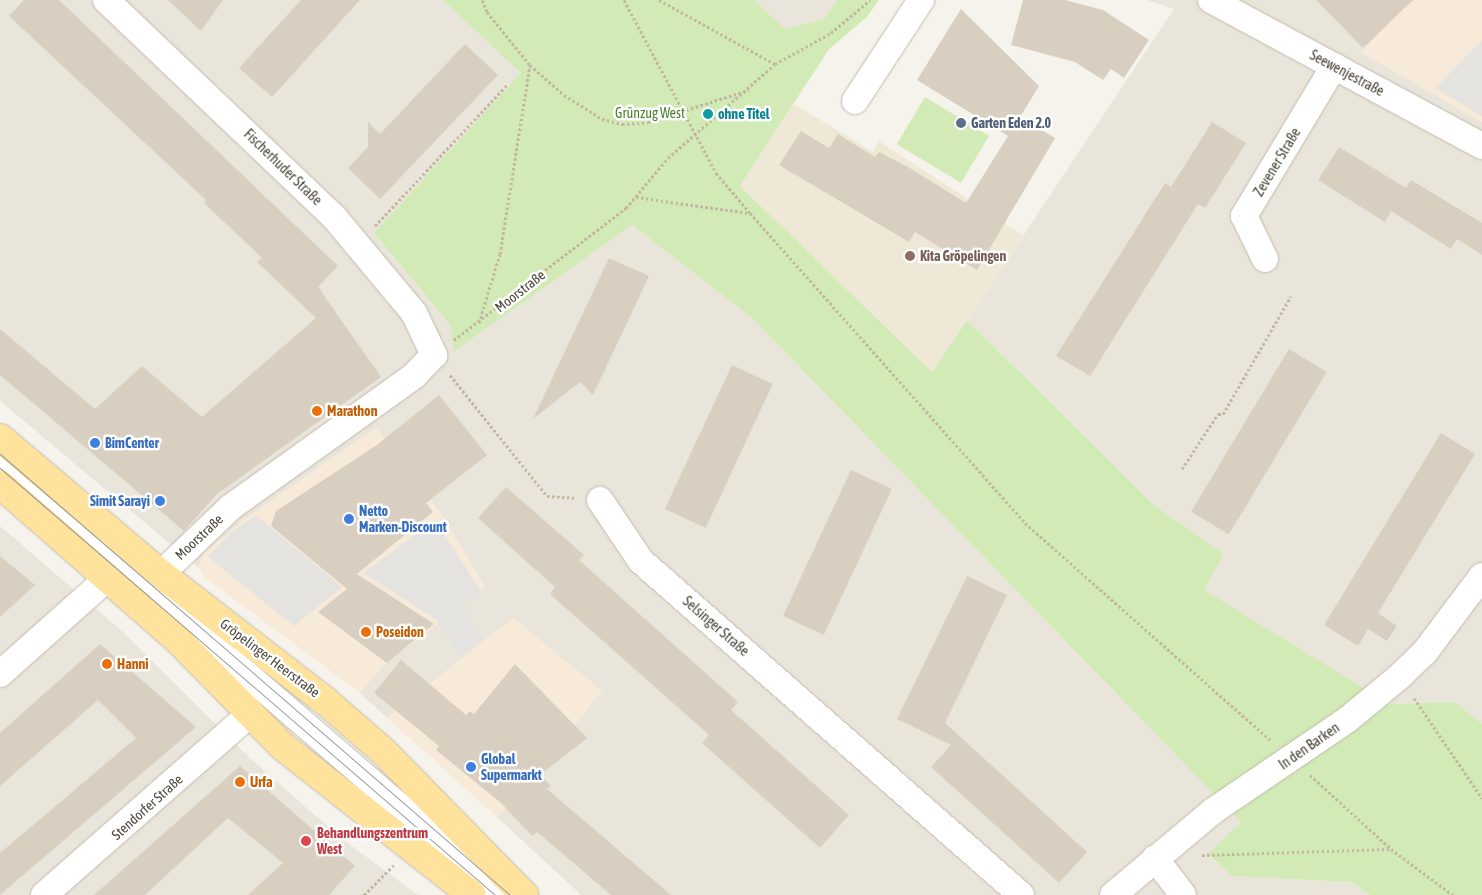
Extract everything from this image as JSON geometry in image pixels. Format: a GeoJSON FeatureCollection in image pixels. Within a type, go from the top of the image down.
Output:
{"type":"FeatureCollection","features":[{"type":"Feature","properties":{"kind":"main road","name":"Gröpelinger Heerstraße"},"geometry":{"type":"LineString","coordinates":[[0,438],[161,574],[382,751],[514,892]]}},
{"type":"Feature","properties":{"kind":"main road"},"geometry":{"type":"LineString","coordinates":[[0,484],[109,577],[216,676],[248,716],[410,848],[473,883]]}},
{"type":"Feature","properties":{"kind":"street","name":"Fischerhuder Straße"},"geometry":{"type":"LineString","coordinates":[[106,0],[277,159],[358,245],[414,313],[434,355]]}},
{"type":"Feature","properties":{"kind":"street"},"geometry":{"type":"LineString","coordinates":[[855,101],[921,0]]}},
{"type":"Feature","properties":{"kind":"street","name":"Seewenjestraße"},"geometry":{"type":"LineString","coordinates":[[1211,0],[1482,146]]}},
{"type":"Feature","properties":{"kind":"street","name":"Zevener Straße"},"geometry":{"type":"LineString","coordinates":[[1265,259],[1244,216],[1334,66]]}},
{"type":"Feature","properties":{"kind":"street","name":"Moorstraße"},"geometry":{"type":"LineString","coordinates":[[161,574],[232,507],[414,376],[434,355]]}},
{"type":"Feature","properties":{"kind":"street"},"geometry":{"type":"LineString","coordinates":[[0,461],[262,687],[473,883],[514,892]]}},
{"type":"Feature","properties":{"kind":"street","name":"Selsinger Straße"},"geometry":{"type":"LineString","coordinates":[[600,500],[640,561],[1021,895]]}},
{"type":"Feature","properties":{"kind":"street","name":"In den Barken"},"geometry":{"type":"LineString","coordinates":[[1114,895],[1155,858],[1213,811],[1292,759],[1400,676],[1425,652],[1482,576]]}},
{"type":"Feature","properties":{"kind":"street"},"geometry":{"type":"LineString","coordinates":[[0,674],[109,577]]}},
{"type":"Feature","properties":{"kind":"street"},"geometry":{"type":"LineString","coordinates":[[243,639],[262,687]]}},
{"type":"Feature","properties":{"kind":"street","name":"Stendorfer Straße"},"geometry":{"type":"LineString","coordinates":[[44,895],[248,716]]}},
{"type":"Feature","properties":{"kind":"street"},"geometry":{"type":"LineString","coordinates":[[1155,858],[1183,895]]}},
{"type":"Feature","properties":{"kind":"path"},"geometry":{"type":"LineString","coordinates":[[482,0],[487,12],[530,65],[564,95],[602,119],[648,122],[752,89]]}},
{"type":"Feature","properties":{"kind":"path"},"geometry":{"type":"LineString","coordinates":[[624,0],[716,173],[1025,523],[1391,849],[1452,895]]}},
{"type":"Feature","properties":{"kind":"path"},"geometry":{"type":"LineString","coordinates":[[659,0],[774,64]]}},
{"type":"Feature","properties":{"kind":"path","name":"Moorstraße"},"geometry":{"type":"LineString","coordinates":[[434,355],[479,323],[635,197],[695,134],[752,89],[774,64],[831,33],[870,0]]}},
{"type":"Feature","properties":{"kind":"path"},"geometry":{"type":"LineString","coordinates":[[479,323],[500,254],[530,65]]}},
{"type":"Feature","properties":{"kind":"path"},"geometry":{"type":"LineString","coordinates":[[358,245],[507,85]]}},
{"type":"Feature","properties":{"kind":"path"},"geometry":{"type":"LineString","coordinates":[[635,197],[750,213]]}},
{"type":"Feature","properties":{"kind":"path"},"geometry":{"type":"LineString","coordinates":[[1182,469],[1218,414],[1223,414],[1291,296]]}},
{"type":"Feature","properties":{"kind":"path"},"geometry":{"type":"LineString","coordinates":[[434,355],[547,496],[600,500]]}},
{"type":"Feature","properties":{"kind":"path"},"geometry":{"type":"LineString","coordinates":[[1400,676],[1482,798]]}},
{"type":"Feature","properties":{"kind":"path"},"geometry":{"type":"LineString","coordinates":[[364,895],[410,848]]}},
{"type":"Feature","properties":{"kind":"path"},"geometry":{"type":"LineString","coordinates":[[1194,856],[1391,849]]}},
{"type":"Feature","properties":{"kind":"shaded area"},"geometry":{"type":"Polygon","coordinates":[[[0,0],[443,0],[522,73],[374,233],[451,326],[453,351],[632,225],[752,318],[1241,822],[1208,855],[1232,876],[1353,882],[1370,895],[581,895],[497,817],[602,691],[513,618],[387,718],[360,693],[381,667],[485,587],[441,514],[376,428],[248,517],[204,553],[199,568],[0,401],[0,0]]]}},
{"type":"Feature","properties":{"kind":"shaded area"},"geometry":{"type":"Polygon","coordinates":[[[754,0],[837,0],[824,19],[785,29],[754,0]]]}},
{"type":"Feature","properties":{"kind":"shaded area"},"geometry":{"type":"Polygon","coordinates":[[[1147,0],[1412,0],[1361,52],[1482,122],[1482,724],[1455,702],[1390,704],[1203,590],[1224,554],[1154,505],[967,320],[1174,9],[1147,0]]]}},
{"type":"Feature","properties":{"kind":"shaded area"},"geometry":{"type":"Polygon","coordinates":[[[1412,0],[1482,0],[1482,122],[1361,52],[1412,0]]]}},
{"type":"Feature","properties":{"kind":"shaded area"},"geometry":{"type":"Polygon","coordinates":[[[1482,40],[1482,116],[1435,88],[1482,40]]]}},
{"type":"Feature","properties":{"kind":"shaded area","name":"Kita Gröpelingen"},"geometry":{"type":"Polygon","coordinates":[[[794,104],[873,152],[879,141],[1023,235],[932,372],[740,186],[794,104]]]}},
{"type":"Feature","properties":{"kind":"shaded area"},"geometry":{"type":"Polygon","coordinates":[[[376,428],[441,514],[485,587],[381,667],[360,693],[204,577],[199,568],[204,553],[248,517],[376,428]]]}},
{"type":"Feature","properties":{"kind":"shaded area"},"geometry":{"type":"Polygon","coordinates":[[[256,515],[342,587],[294,626],[208,557],[231,532],[256,515]]]}},
{"type":"Feature","properties":{"kind":"shaded area"},"geometry":{"type":"Polygon","coordinates":[[[435,520],[481,591],[462,606],[484,638],[459,656],[437,620],[364,573],[435,520]]]}},
{"type":"Feature","properties":{"kind":"shaded area"},"geometry":{"type":"Polygon","coordinates":[[[0,526],[124,633],[253,761],[342,839],[418,895],[0,895],[0,526]]]}},
{"type":"Feature","properties":{"kind":"shaded area"},"geometry":{"type":"Polygon","coordinates":[[[513,618],[602,691],[497,817],[387,718],[513,618]]]}},
{"type":"Feature","properties":{"kind":"green space","name":"Grünzug West"},"geometry":{"type":"Polygon","coordinates":[[[443,0],[754,0],[785,29],[824,19],[837,0],[879,0],[867,17],[829,49],[740,186],[932,372],[967,320],[1154,505],[1224,554],[1204,590],[1390,704],[1455,702],[1482,724],[1482,895],[1370,895],[1352,882],[1232,876],[1208,854],[1241,822],[752,318],[632,225],[453,352],[451,326],[374,233],[521,73],[443,0]]]}},
{"type":"Feature","properties":{"kind":"green space"},"geometry":{"type":"Polygon","coordinates":[[[925,97],[989,136],[961,183],[897,144],[925,97]]]}},
{"type":"Feature","properties":{"kind":"building"},"geometry":{"type":"Polygon","coordinates":[[[24,0],[59,0],[338,266],[318,287],[381,377],[217,494],[184,531],[0,375],[0,329],[95,409],[142,366],[202,417],[316,318],[257,262],[262,258],[204,203],[206,200],[9,16],[24,0]]]}},
{"type":"Feature","properties":{"kind":"building"},"geometry":{"type":"Polygon","coordinates":[[[168,0],[223,0],[201,31],[168,0]]]}},
{"type":"Feature","properties":{"kind":"building"},"geometry":{"type":"Polygon","coordinates":[[[301,0],[360,0],[272,97],[239,68],[301,0]]]}},
{"type":"Feature","properties":{"kind":"building"},"geometry":{"type":"Polygon","coordinates":[[[1023,0],[1065,0],[1103,10],[1149,40],[1124,78],[1111,69],[1103,80],[1075,62],[1011,45],[1023,0]]]}},
{"type":"Feature","properties":{"kind":"building"},"geometry":{"type":"Polygon","coordinates":[[[1316,0],[1413,0],[1363,48],[1316,0]]]}},
{"type":"Feature","properties":{"kind":"building"},"geometry":{"type":"Polygon","coordinates":[[[961,9],[1039,86],[1020,117],[1055,138],[977,270],[915,232],[909,242],[779,165],[801,131],[829,148],[838,134],[875,157],[879,152],[908,167],[966,203],[1008,136],[917,80],[961,9]]]}},
{"type":"Feature","properties":{"kind":"building"},"geometry":{"type":"Polygon","coordinates":[[[465,44],[498,75],[380,199],[348,168],[368,147],[368,122],[380,134],[465,44]]]}},
{"type":"Feature","properties":{"kind":"building"},"geometry":{"type":"Polygon","coordinates":[[[1212,122],[1246,143],[1205,208],[1198,204],[1090,376],[1056,356],[1165,183],[1171,187],[1212,122]]]}},
{"type":"Feature","properties":{"kind":"building"},"geometry":{"type":"Polygon","coordinates":[[[1339,147],[1406,188],[1411,180],[1482,223],[1482,255],[1457,239],[1451,249],[1391,211],[1385,222],[1318,180],[1339,147]]]}},
{"type":"Feature","properties":{"kind":"building"},"geometry":{"type":"Polygon","coordinates":[[[609,258],[649,276],[593,395],[580,382],[533,419],[609,258]]]}},
{"type":"Feature","properties":{"kind":"building"},"geometry":{"type":"Polygon","coordinates":[[[1289,349],[1327,372],[1229,535],[1191,512],[1289,349]]]}},
{"type":"Feature","properties":{"kind":"building"},"geometry":{"type":"Polygon","coordinates":[[[732,365],[773,384],[706,528],[665,509],[732,365]]]}},
{"type":"Feature","properties":{"kind":"building"},"geometry":{"type":"Polygon","coordinates":[[[439,395],[487,455],[426,503],[433,512],[357,574],[434,624],[387,663],[318,612],[347,589],[271,526],[276,511],[377,445],[439,395]]]}},
{"type":"Feature","properties":{"kind":"building"},"geometry":{"type":"Polygon","coordinates":[[[1441,433],[1475,454],[1378,613],[1397,626],[1387,641],[1368,629],[1358,646],[1324,625],[1441,433]]]}},
{"type":"Feature","properties":{"kind":"building"},"geometry":{"type":"Polygon","coordinates":[[[851,470],[892,489],[824,635],[783,616],[851,470]]]}},
{"type":"Feature","properties":{"kind":"building"},"geometry":{"type":"Polygon","coordinates":[[[506,487],[584,555],[579,560],[738,702],[731,710],[849,815],[820,848],[702,743],[709,735],[550,594],[555,587],[478,518],[506,487]]]}},
{"type":"Feature","properties":{"kind":"building"},"geometry":{"type":"Polygon","coordinates":[[[0,556],[35,585],[0,617],[0,556]]]}},
{"type":"Feature","properties":{"kind":"building"},"geometry":{"type":"Polygon","coordinates":[[[967,576],[1007,595],[945,723],[1087,852],[1059,883],[931,767],[951,745],[897,719],[967,576]]]}},
{"type":"Feature","properties":{"kind":"building"},"geometry":{"type":"Polygon","coordinates":[[[100,644],[196,727],[0,895],[0,853],[136,738],[98,700],[0,786],[0,733],[100,644]]]}},
{"type":"Feature","properties":{"kind":"building"},"geometry":{"type":"Polygon","coordinates":[[[401,660],[466,715],[470,711],[474,714],[515,664],[587,738],[540,775],[551,786],[547,789],[671,895],[611,895],[537,832],[532,836],[501,803],[436,750],[439,746],[374,693],[401,660]]]}},
{"type":"Feature","properties":{"kind":"building"},"geometry":{"type":"Polygon","coordinates":[[[240,766],[355,866],[329,895],[248,895],[283,863],[228,818],[145,895],[94,895],[240,766]]]}},
{"type":"Feature","properties":{"kind":"tram line"},"geometry":{"type":"LineString","coordinates":[[0,454],[510,895]]}},
{"type":"Feature","properties":{"kind":"tram line"},"geometry":{"type":"LineString","coordinates":[[0,468],[495,895]]}},
{"type":"Feature","properties":{"kind":"place","name":"ohne Titel"},"geometry":{"type":"Point","coordinates":[708,114]}},
{"type":"Feature","properties":{"kind":"place","name":"Garten Eden 2.0"},"geometry":{"type":"Point","coordinates":[961,123]}},
{"type":"Feature","properties":{"kind":"place","name":"Kita Gröpelingen"},"geometry":{"type":"Point","coordinates":[910,256]}},
{"type":"Feature","properties":{"kind":"place","name":"Marathon"},"geometry":{"type":"Point","coordinates":[317,411]}},
{"type":"Feature","properties":{"kind":"place","name":"BimCenter"},"geometry":{"type":"Point","coordinates":[95,443]}},
{"type":"Feature","properties":{"kind":"place","name":"Simit Sarayi"},"geometry":{"type":"Point","coordinates":[160,501]}},
{"type":"Feature","properties":{"kind":"place","name":"Netto Marken-Discount"},"geometry":{"type":"Point","coordinates":[349,519]}},
{"type":"Feature","properties":{"kind":"place","name":"Poseidon"},"geometry":{"type":"Point","coordinates":[366,632]}},
{"type":"Feature","properties":{"kind":"place","name":"Hanni"},"geometry":{"type":"Point","coordinates":[107,664]}},
{"type":"Feature","properties":{"kind":"place","name":"Global Supermarkt"},"geometry":{"type":"Point","coordinates":[471,767]}},
{"type":"Feature","properties":{"kind":"place","name":"Urfa"},"geometry":{"type":"Point","coordinates":[240,782]}},
{"type":"Feature","properties":{"kind":"place","name":"Behandlungszentrum West"},"geometry":{"type":"Point","coordinates":[306,841]}}]}
